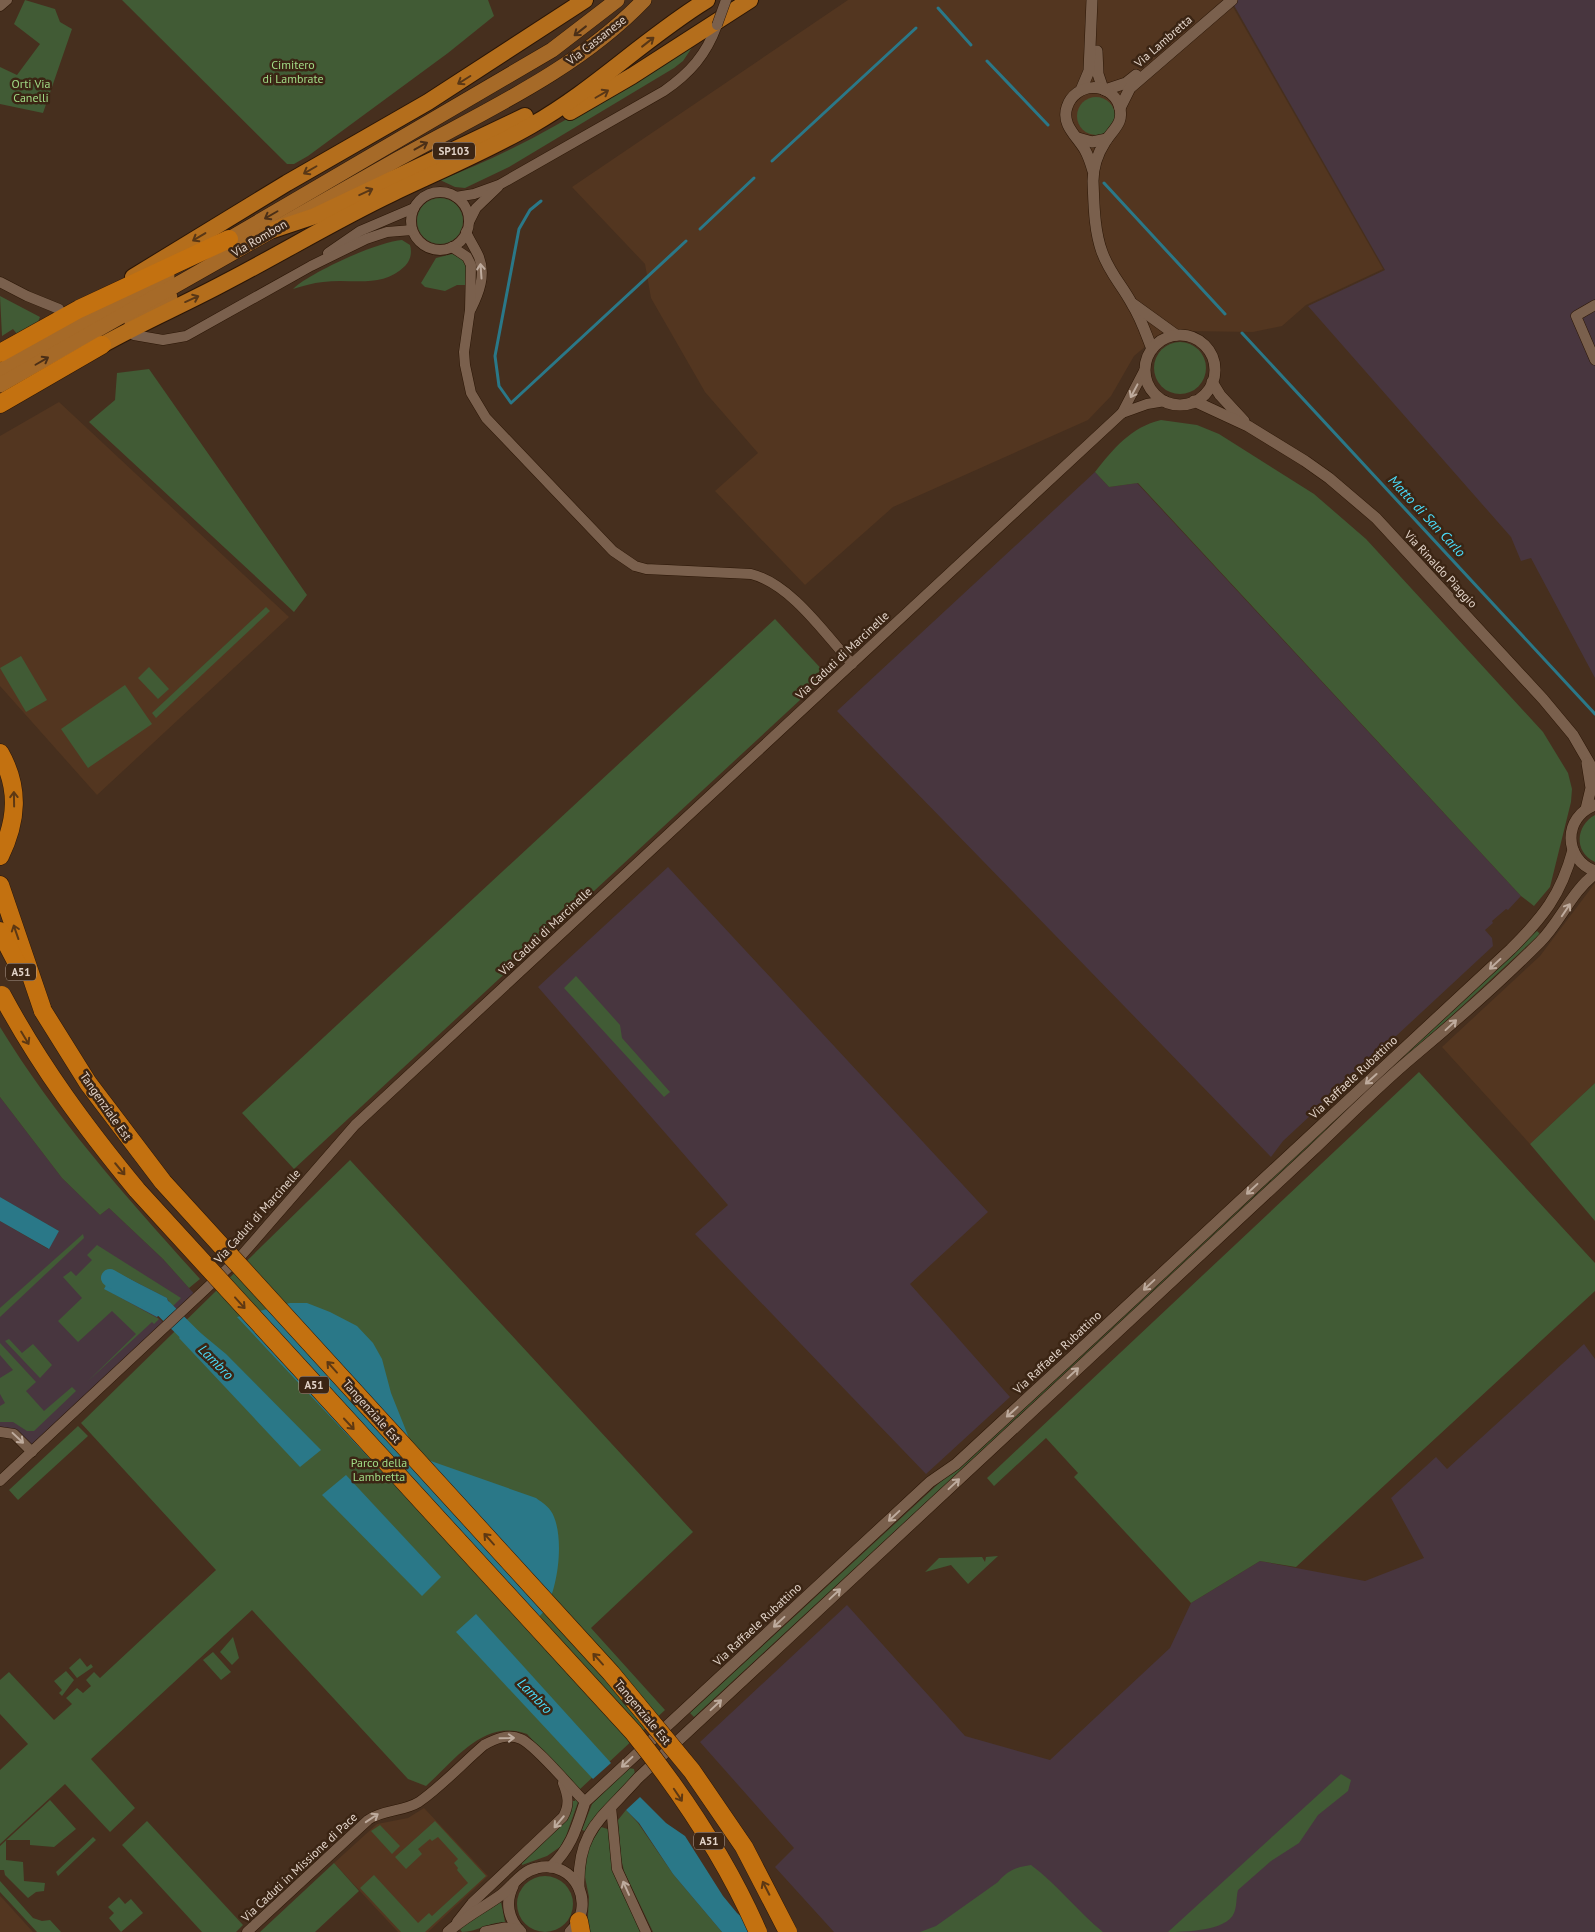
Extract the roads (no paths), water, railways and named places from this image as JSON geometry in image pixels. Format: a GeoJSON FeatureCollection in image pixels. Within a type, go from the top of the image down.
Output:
{"type":"FeatureCollection","features":[{"type":"Feature","properties":{"kind":"highway"},"geometry":{"type":"LineString","coordinates":[[0,353],[79,310],[287,183],[428,102],[585,0]]}},
{"type":"Feature","properties":{"kind":"highway","name":"SP103"},"geometry":{"type":"LineString","coordinates":[[102,345],[228,281],[342,218],[504,141],[557,110],[706,0]]}},
{"type":"Feature","properties":{"kind":"highway","name":"SP103"},"geometry":{"type":"LineString","coordinates":[[463,160],[525,136],[600,96],[750,0]]}},
{"type":"Feature","properties":{"kind":"highway","name":"SP103"},"geometry":{"type":"LineString","coordinates":[[272,230],[315,216],[509,125],[628,57]]}},
{"type":"Feature","properties":{"kind":"highway"},"geometry":{"type":"LineString","coordinates":[[79,310],[236,244]]}},
{"type":"Feature","properties":{"kind":"highway"},"geometry":{"type":"LineString","coordinates":[[0,359],[37,333]]}},
{"type":"Feature","properties":{"kind":"highway"},"geometry":{"type":"LineString","coordinates":[[0,404],[102,345]]}},
{"type":"Feature","properties":{"kind":"highway"},"geometry":{"type":"LineString","coordinates":[[0,753],[12,779],[15,797],[13,825],[0,856]]}},
{"type":"Feature","properties":{"kind":"highway"},"geometry":{"type":"LineString","coordinates":[[0,885],[43,1011]]}},
{"type":"Feature","properties":{"kind":"highway","name":"Tangenziale Est"},"geometry":{"type":"LineString","coordinates":[[0,931],[43,1011],[88,1083],[163,1182],[604,1666],[692,1770],[744,1847],[788,1932]]}},
{"type":"Feature","properties":{"kind":"highway","name":"Tangenziale Est"},"geometry":{"type":"LineString","coordinates":[[1,993],[23,1034],[75,1114],[137,1190],[633,1732],[651,1755],[709,1842],[748,1909],[758,1932]]}},
{"type":"Feature","properties":{"kind":"main road","name":"Via Cassanese"},"geometry":{"type":"LineString","coordinates":[[512,75],[575,35],[617,0]]}},
{"type":"Feature","properties":{"kind":"main road","name":"Via Cassanese"},"geometry":{"type":"LineString","coordinates":[[519,92],[578,57],[609,33],[644,0]]}},
{"type":"Feature","properties":{"kind":"main road","name":"Via Rombon"},"geometry":{"type":"LineString","coordinates":[[0,385],[167,288],[512,75]]}},
{"type":"Feature","properties":{"kind":"main road","name":"Via Rombon"},"geometry":{"type":"LineString","coordinates":[[0,371],[236,244],[272,230],[519,92]]}},
{"type":"Feature","properties":{"kind":"main road"},"geometry":{"type":"LineString","coordinates":[[102,345],[236,244]]}},
{"type":"Feature","properties":{"kind":"street"},"geometry":{"type":"LineString","coordinates":[[0,6],[7,0]]}},
{"type":"Feature","properties":{"kind":"street"},"geometry":{"type":"LineString","coordinates":[[456,197],[474,194],[499,185],[674,84],[698,62],[710,44],[726,0]]}},
{"type":"Feature","properties":{"kind":"street"},"geometry":{"type":"LineString","coordinates":[[1092,0],[1089,70],[1081,90],[1071,99],[1066,111],[1067,124],[1078,138],[1093,171],[1095,219],[1101,250],[1114,280],[1132,303],[1152,349]]}},
{"type":"Feature","properties":{"kind":"street"},"geometry":{"type":"LineString","coordinates":[[1100,0],[1097,59],[1104,89]]}},
{"type":"Feature","properties":{"kind":"street","name":"Via Lambretta"},"geometry":{"type":"LineString","coordinates":[[1104,89],[1126,83],[1217,5],[1231,0]]}},
{"type":"Feature","properties":{"kind":"street","name":"Via Lambretta"},"geometry":{"type":"LineString","coordinates":[[1120,108],[1130,88],[1231,0]]}},
{"type":"Feature","properties":{"kind":"street"},"geometry":{"type":"LineString","coordinates":[[1081,90],[1092,87],[1104,89],[1114,97],[1120,108],[1118,126],[1107,139],[1093,171]]}},
{"type":"Feature","properties":{"kind":"street"},"geometry":{"type":"LineString","coordinates":[[1078,138],[1092,142],[1107,139]]}},
{"type":"Feature","properties":{"kind":"street"},"geometry":{"type":"LineString","coordinates":[[414,208],[411,220],[412,230],[416,238],[427,247],[442,250],[452,247],[461,240],[476,208],[499,185]]}},
{"type":"Feature","properties":{"kind":"street"},"geometry":{"type":"LineString","coordinates":[[311,266],[360,230],[414,208],[423,198],[433,193],[448,194],[456,197],[466,209],[467,228],[479,257],[481,268],[480,292],[470,310]]}},
{"type":"Feature","properties":{"kind":"street"},"geometry":{"type":"LineString","coordinates":[[134,335],[163,340],[186,336],[311,266],[383,233],[412,230]]}},
{"type":"Feature","properties":{"kind":"street"},"geometry":{"type":"LineString","coordinates":[[452,247],[467,257],[471,265],[470,310],[464,352],[471,393],[486,418],[613,551],[636,566],[646,569],[751,574],[766,579],[792,598],[852,664]]}},
{"type":"Feature","properties":{"kind":"street"},"geometry":{"type":"LineString","coordinates":[[0,282],[27,296],[59,308]]}},
{"type":"Feature","properties":{"kind":"street"},"geometry":{"type":"LineString","coordinates":[[1132,303],[1176,335]]}},
{"type":"Feature","properties":{"kind":"street"},"geometry":{"type":"LineString","coordinates":[[1595,305],[1576,316],[1595,360]]}},
{"type":"Feature","properties":{"kind":"street"},"geometry":{"type":"LineString","coordinates":[[1165,401],[1151,390],[1145,369],[1152,349],[1164,338],[1176,335],[1193,338],[1208,349],[1214,366],[1212,382],[1205,394],[1194,401]]}},
{"type":"Feature","properties":{"kind":"street","name":"Via Caduti di Marcinelle"},"geometry":{"type":"LineString","coordinates":[[0,1481],[168,1327],[242,1256],[355,1125],[1122,412],[1145,369]]}},
{"type":"Feature","properties":{"kind":"street","name":"Via Rinaldo Piaggio"},"geometry":{"type":"LineString","coordinates":[[1212,382],[1223,400],[1248,426]]}},
{"type":"Feature","properties":{"kind":"street","name":"Via Caduti di Marcinelle"},"geometry":{"type":"LineString","coordinates":[[1122,412],[1137,406],[1165,401]]}},
{"type":"Feature","properties":{"kind":"street","name":"Via Rinaldo Piaggio"},"geometry":{"type":"LineString","coordinates":[[1165,401],[1180,404],[1194,401],[1248,426],[1329,478],[1376,518],[1543,699],[1573,735],[1595,773]]}},
{"type":"Feature","properties":{"kind":"street","name":"Via Rinaldo Piaggio"},"geometry":{"type":"LineString","coordinates":[[1587,759],[1591,788],[1591,807]]}},
{"type":"Feature","properties":{"kind":"street","name":"Via Raffaele Rubattino"},"geometry":{"type":"LineString","coordinates":[[577,1928],[583,1904],[579,1888],[580,1860],[585,1841],[611,1807],[684,1734],[1541,940],[1560,919],[1580,888],[1595,872],[1583,864],[1573,850],[1570,839],[1572,826],[1579,815],[1591,807]]}},
{"type":"Feature","properties":{"kind":"street","name":"Via Raffaele Rubattino"},"geometry":{"type":"LineString","coordinates":[[551,1867],[573,1839],[585,1802],[930,1482],[956,1464],[1067,1362],[1512,949],[1536,924],[1556,896],[1573,850]]}},
{"type":"Feature","properties":{"kind":"street"},"geometry":{"type":"LineString","coordinates":[[0,1432],[10,1431],[32,1452]]}},
{"type":"Feature","properties":{"kind":"street","name":"Via Caduti in Missione di Pace"},"geometry":{"type":"LineString","coordinates":[[247,1932],[368,1820],[383,1812],[405,1808],[419,1802],[484,1744],[494,1739],[503,1737],[521,1739],[530,1745],[585,1802]]}},
{"type":"Feature","properties":{"kind":"street"},"geometry":{"type":"LineString","coordinates":[[450,1930],[472,1904],[563,1817],[567,1810],[568,1800],[560,1777]]}},
{"type":"Feature","properties":{"kind":"street"},"geometry":{"type":"LineString","coordinates":[[611,1807],[617,1869],[646,1932]]}},
{"type":"Feature","properties":{"kind":"street"},"geometry":{"type":"LineString","coordinates":[[450,1930],[532,1869],[551,1867],[568,1874],[579,1888]]}},
{"type":"Feature","properties":{"kind":"street"},"geometry":{"type":"LineString","coordinates":[[514,1883],[509,1896],[509,1909],[520,1931]]}},
{"type":"Feature","properties":{"kind":"street"},"geometry":{"type":"LineString","coordinates":[[485,1932],[504,1928],[520,1931]]}},
{"type":"Feature","properties":{"kind":"water"},"geometry":{"type":"Polygon","coordinates":[[[0,1197],[59,1231],[49,1249],[0,1221],[0,1197]]]}},
{"type":"Feature","properties":{"kind":"water"},"geometry":{"type":"Polygon","coordinates":[[[114,1271],[167,1298],[169,1304],[157,1317],[104,1289],[114,1271]]]}},
{"type":"Feature","properties":{"kind":"water"},"geometry":{"type":"Polygon","coordinates":[[[290,1303],[307,1303],[330,1312],[357,1326],[373,1343],[382,1359],[391,1393],[411,1443],[428,1460],[536,1498],[551,1511],[559,1539],[556,1578],[549,1602],[544,1611],[528,1628],[237,1317],[290,1303]]]}},
{"type":"Feature","properties":{"kind":"water"},"geometry":{"type":"Polygon","coordinates":[[[191,1325],[226,1354],[321,1450],[300,1467],[179,1338],[191,1325]]]}},
{"type":"Feature","properties":{"kind":"water"},"geometry":{"type":"Polygon","coordinates":[[[346,1475],[441,1577],[422,1596],[322,1495],[346,1475]]]}},
{"type":"Feature","properties":{"kind":"water"},"geometry":{"type":"Polygon","coordinates":[[[476,1614],[611,1763],[593,1779],[456,1632],[476,1614]]]}},
{"type":"Feature","properties":{"kind":"water"},"geometry":{"type":"Polygon","coordinates":[[[640,1797],[666,1823],[685,1836],[723,1896],[737,1913],[758,1932],[722,1932],[673,1874],[639,1823],[626,1810],[640,1797]]]}},
{"type":"Feature","properties":{"kind":"waterway","name":"Matto di San Carlo"},"geometry":{"type":"LineString","coordinates":[[938,8],[971,45]]}},
{"type":"Feature","properties":{"kind":"waterway"},"geometry":{"type":"LineString","coordinates":[[772,161],[916,28]]}},
{"type":"Feature","properties":{"kind":"waterway","name":"Matto di San Carlo"},"geometry":{"type":"LineString","coordinates":[[987,61],[1048,125]]}},
{"type":"Feature","properties":{"kind":"waterway"},"geometry":{"type":"LineString","coordinates":[[700,229],[754,178]]}},
{"type":"Feature","properties":{"kind":"waterway","name":"Matto di San Carlo"},"geometry":{"type":"LineString","coordinates":[[1104,183],[1225,314]]}},
{"type":"Feature","properties":{"kind":"waterway"},"geometry":{"type":"LineString","coordinates":[[541,201],[530,210],[519,229],[495,356],[499,386],[511,403],[686,241]]}},
{"type":"Feature","properties":{"kind":"waterway","name":"Matto di San Carlo"},"geometry":{"type":"LineString","coordinates":[[1242,333],[1595,714]]}},
{"type":"Feature","properties":{"kind":"waterway","name":"Lambro"},"geometry":{"type":"LineString","coordinates":[[110,1278],[164,1309],[203,1348]]}},
{"type":"Feature","properties":{"kind":"park label","name":"Cimitero di Lambrate"},"geometry":{"type":"Point","coordinates":[293,71]}},
{"type":"Feature","properties":{"kind":"park label","name":"Orti Via Canelli"},"geometry":{"type":"Point","coordinates":[31,90]}},
{"type":"Feature","properties":{"kind":"park label","name":"Parco della Lambretta"},"geometry":{"type":"Point","coordinates":[379,1469]}}]}
